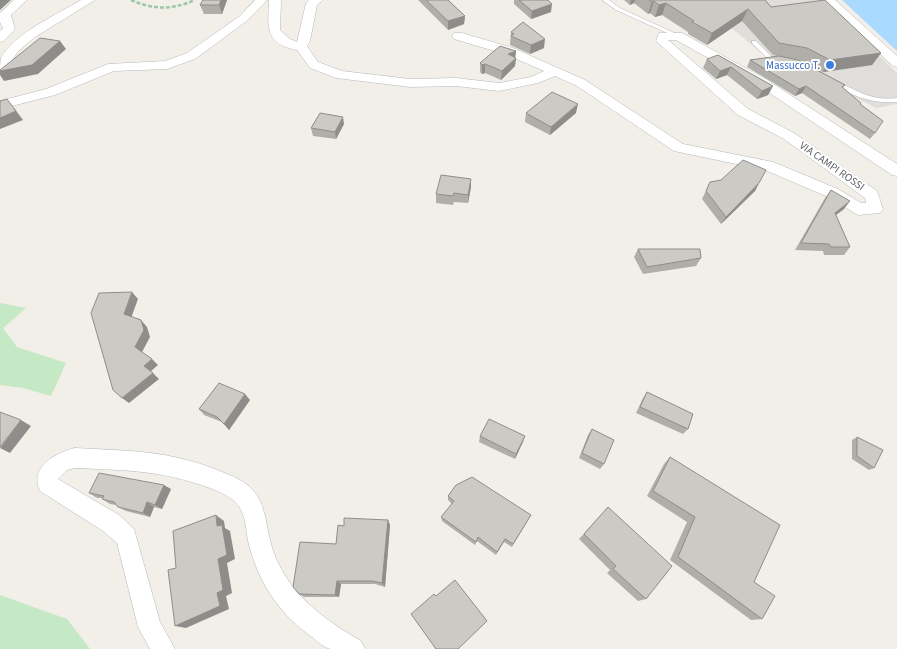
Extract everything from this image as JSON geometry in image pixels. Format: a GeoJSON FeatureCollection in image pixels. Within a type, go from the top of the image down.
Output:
{"type":"FeatureCollection","features":[{"type":"Feature","properties":{"kind":"street"},"geometry":{"type":"LineString","coordinates":[[0,38],[9,29],[5,20],[6,14],[21,0]]}},
{"type":"Feature","properties":{"kind":"street"},"geometry":{"type":"LineString","coordinates":[[0,70],[13,49],[31,35],[89,0]]}},
{"type":"Feature","properties":{"kind":"street"},"geometry":{"type":"LineString","coordinates":[[0,105],[50,92],[112,68],[167,65],[191,56],[244,18],[261,0]]}},
{"type":"Feature","properties":{"kind":"street"},"geometry":{"type":"LineString","coordinates":[[275,0],[274,30],[282,40],[294,47],[301,46],[304,42],[312,3],[317,0]]}},
{"type":"Feature","properties":{"kind":"street"},"geometry":{"type":"LineString","coordinates":[[829,0],[897,63]]}},
{"type":"Feature","properties":{"kind":"street","name":"VIA CAMPI ROSSI"},"geometry":{"type":"LineString","coordinates":[[458,36],[509,51],[581,83],[679,148],[768,166],[833,193],[858,209],[875,209],[872,194],[789,136],[743,112],[662,41],[663,36],[678,36]]}},
{"type":"Feature","properties":{"kind":"street"},"geometry":{"type":"LineString","coordinates":[[678,36],[763,83],[897,171]]}},
{"type":"Feature","properties":{"kind":"street"},"geometry":{"type":"LineString","coordinates":[[301,46],[314,65],[340,75],[410,83],[456,82],[499,87],[534,80],[556,71]]}},
{"type":"Feature","properties":{"kind":"street"},"geometry":{"type":"LineString","coordinates":[[163,649],[150,627],[126,537],[111,523],[47,484],[47,476],[52,468],[63,460],[75,458],[158,463],[209,477],[232,487],[245,497],[255,513],[259,539],[269,571],[281,592],[309,620],[353,649]]}},
{"type":"Feature","properties":{"kind":"lane"},"geometry":{"type":"LineString","coordinates":[[605,0],[618,9],[678,36]]}},
{"type":"Feature","properties":{"kind":"lane"},"geometry":{"type":"LineString","coordinates":[[754,42],[770,58],[781,62],[790,61]]}},
{"type":"Feature","properties":{"kind":"lane"},"geometry":{"type":"LineString","coordinates":[[827,79],[868,100],[879,102],[897,100]]}},
{"type":"Feature","properties":{"kind":"path"},"geometry":{"type":"LineString","coordinates":[[130,0],[161,10],[176,8],[195,0]]}},
{"type":"Feature","properties":{"kind":"shaded area"},"geometry":{"type":"Polygon","coordinates":[[[696,0],[822,0],[897,73],[897,104],[876,108],[818,78],[772,63],[696,0]]]}},
{"type":"Feature","properties":{"kind":"green space"},"geometry":{"type":"Polygon","coordinates":[[[0,303],[26,308],[3,328],[17,347],[66,363],[51,396],[23,388],[0,385],[0,303]]]}},
{"type":"Feature","properties":{"kind":"green space"},"geometry":{"type":"Polygon","coordinates":[[[0,595],[67,619],[90,649],[0,649],[0,595]]]}},
{"type":"Feature","properties":{"kind":"water"},"geometry":{"type":"Polygon","coordinates":[[[842,0],[897,0],[897,51],[842,0]]]}},
{"type":"Feature","properties":{"kind":"building"},"geometry":{"type":"Polygon","coordinates":[[[203,0],[221,0],[219,5],[200,5],[203,0]]]}},
{"type":"Feature","properties":{"kind":"building"},"geometry":{"type":"Polygon","coordinates":[[[426,0],[448,0],[465,16],[448,21],[426,0]]]}},
{"type":"Feature","properties":{"kind":"building"},"geometry":{"type":"Polygon","coordinates":[[[519,0],[548,0],[552,4],[532,11],[519,0]]]}},
{"type":"Feature","properties":{"kind":"building"},"geometry":{"type":"Polygon","coordinates":[[[649,0],[765,0],[771,7],[825,0],[881,53],[830,60],[807,48],[779,43],[748,9],[712,33],[692,22],[694,21],[666,3],[659,5],[649,0]]]}},
{"type":"Feature","properties":{"kind":"building"},"geometry":{"type":"Polygon","coordinates":[[[523,22],[545,39],[531,45],[511,36],[514,34],[511,32],[523,22]]]}},
{"type":"Feature","properties":{"kind":"building"},"geometry":{"type":"Polygon","coordinates":[[[40,38],[60,41],[32,65],[0,71],[0,70],[40,38]]]}},
{"type":"Feature","properties":{"kind":"building"},"geometry":{"type":"Polygon","coordinates":[[[500,46],[516,51],[508,54],[516,58],[502,71],[480,63],[500,46]]]}},
{"type":"Feature","properties":{"kind":"building"},"geometry":{"type":"Polygon","coordinates":[[[718,55],[773,86],[762,91],[731,67],[720,71],[707,59],[718,55]]]}},
{"type":"Feature","properties":{"kind":"building"},"geometry":{"type":"Polygon","coordinates":[[[779,56],[798,60],[845,85],[842,87],[860,104],[883,121],[875,133],[806,86],[799,89],[750,60],[779,56]]]}},
{"type":"Feature","properties":{"kind":"building"},"geometry":{"type":"Polygon","coordinates":[[[552,92],[578,104],[551,127],[526,113],[552,92]]]}},
{"type":"Feature","properties":{"kind":"building"},"geometry":{"type":"Polygon","coordinates":[[[7,99],[16,111],[0,118],[0,101],[7,99]]]}},
{"type":"Feature","properties":{"kind":"building"},"geometry":{"type":"Polygon","coordinates":[[[320,113],[343,117],[335,132],[311,128],[320,113]]]}},
{"type":"Feature","properties":{"kind":"building"},"geometry":{"type":"Polygon","coordinates":[[[743,160],[766,170],[759,183],[726,217],[706,191],[710,182],[721,180],[743,160]]]}},
{"type":"Feature","properties":{"kind":"building"},"geometry":{"type":"Polygon","coordinates":[[[441,175],[471,179],[468,195],[454,193],[453,196],[436,194],[441,175]]]}},
{"type":"Feature","properties":{"kind":"building"},"geometry":{"type":"Polygon","coordinates":[[[831,190],[850,201],[835,213],[850,247],[831,247],[829,244],[801,243],[831,190]]]}},
{"type":"Feature","properties":{"kind":"building"},"geometry":{"type":"Polygon","coordinates":[[[638,249],[700,249],[701,258],[647,267],[638,249]]]}},
{"type":"Feature","properties":{"kind":"building"},"geometry":{"type":"Polygon","coordinates":[[[132,292],[124,314],[141,320],[144,330],[135,347],[152,359],[144,366],[153,373],[122,398],[113,390],[91,313],[99,293],[132,292]]]}},
{"type":"Feature","properties":{"kind":"building"},"geometry":{"type":"Polygon","coordinates":[[[219,383],[245,394],[224,424],[217,417],[199,409],[219,383]]]}},
{"type":"Feature","properties":{"kind":"building"},"geometry":{"type":"Polygon","coordinates":[[[647,392],[693,414],[688,429],[640,407],[647,392]]]}},
{"type":"Feature","properties":{"kind":"building"},"geometry":{"type":"Polygon","coordinates":[[[0,412],[21,420],[0,447],[0,412]]]}},
{"type":"Feature","properties":{"kind":"building"},"geometry":{"type":"Polygon","coordinates":[[[489,419],[525,436],[516,454],[480,436],[489,419]]]}},
{"type":"Feature","properties":{"kind":"building"},"geometry":{"type":"Polygon","coordinates":[[[592,429],[614,440],[604,464],[582,453],[592,429]]]}},
{"type":"Feature","properties":{"kind":"building"},"geometry":{"type":"Polygon","coordinates":[[[857,437],[883,450],[874,468],[857,456],[857,437]]]}},
{"type":"Feature","properties":{"kind":"building"},"geometry":{"type":"Polygon","coordinates":[[[670,457],[780,525],[754,582],[775,596],[762,619],[678,557],[695,517],[653,491],[670,457]]]}},
{"type":"Feature","properties":{"kind":"building"},"geometry":{"type":"Polygon","coordinates":[[[99,473],[164,485],[155,505],[147,502],[143,513],[118,507],[114,502],[102,499],[104,496],[89,493],[99,473]]]}},
{"type":"Feature","properties":{"kind":"building"},"geometry":{"type":"Polygon","coordinates":[[[472,477],[531,515],[513,544],[505,539],[497,552],[478,537],[476,542],[441,517],[454,501],[448,496],[456,485],[472,477]]]}},
{"type":"Feature","properties":{"kind":"building"},"geometry":{"type":"Polygon","coordinates":[[[608,507],[672,566],[646,599],[613,569],[616,566],[584,534],[608,507]]]}},
{"type":"Feature","properties":{"kind":"building"},"geometry":{"type":"Polygon","coordinates":[[[216,515],[217,526],[222,525],[227,555],[218,559],[223,590],[217,593],[220,606],[175,626],[168,570],[176,568],[173,531],[216,515]]]}},
{"type":"Feature","properties":{"kind":"building"},"geometry":{"type":"Polygon","coordinates":[[[344,518],[388,520],[382,583],[372,581],[337,581],[335,595],[299,594],[293,587],[300,542],[336,544],[338,525],[344,526],[344,518]]]}},
{"type":"Feature","properties":{"kind":"building"},"geometry":{"type":"Polygon","coordinates":[[[455,580],[487,621],[458,649],[436,649],[411,614],[434,594],[436,596],[455,580]]]}},
{"type":"Feature","properties":{"kind":"place","name":"Massucco T."},"geometry":{"type":"Point","coordinates":[830,65]}}]}
